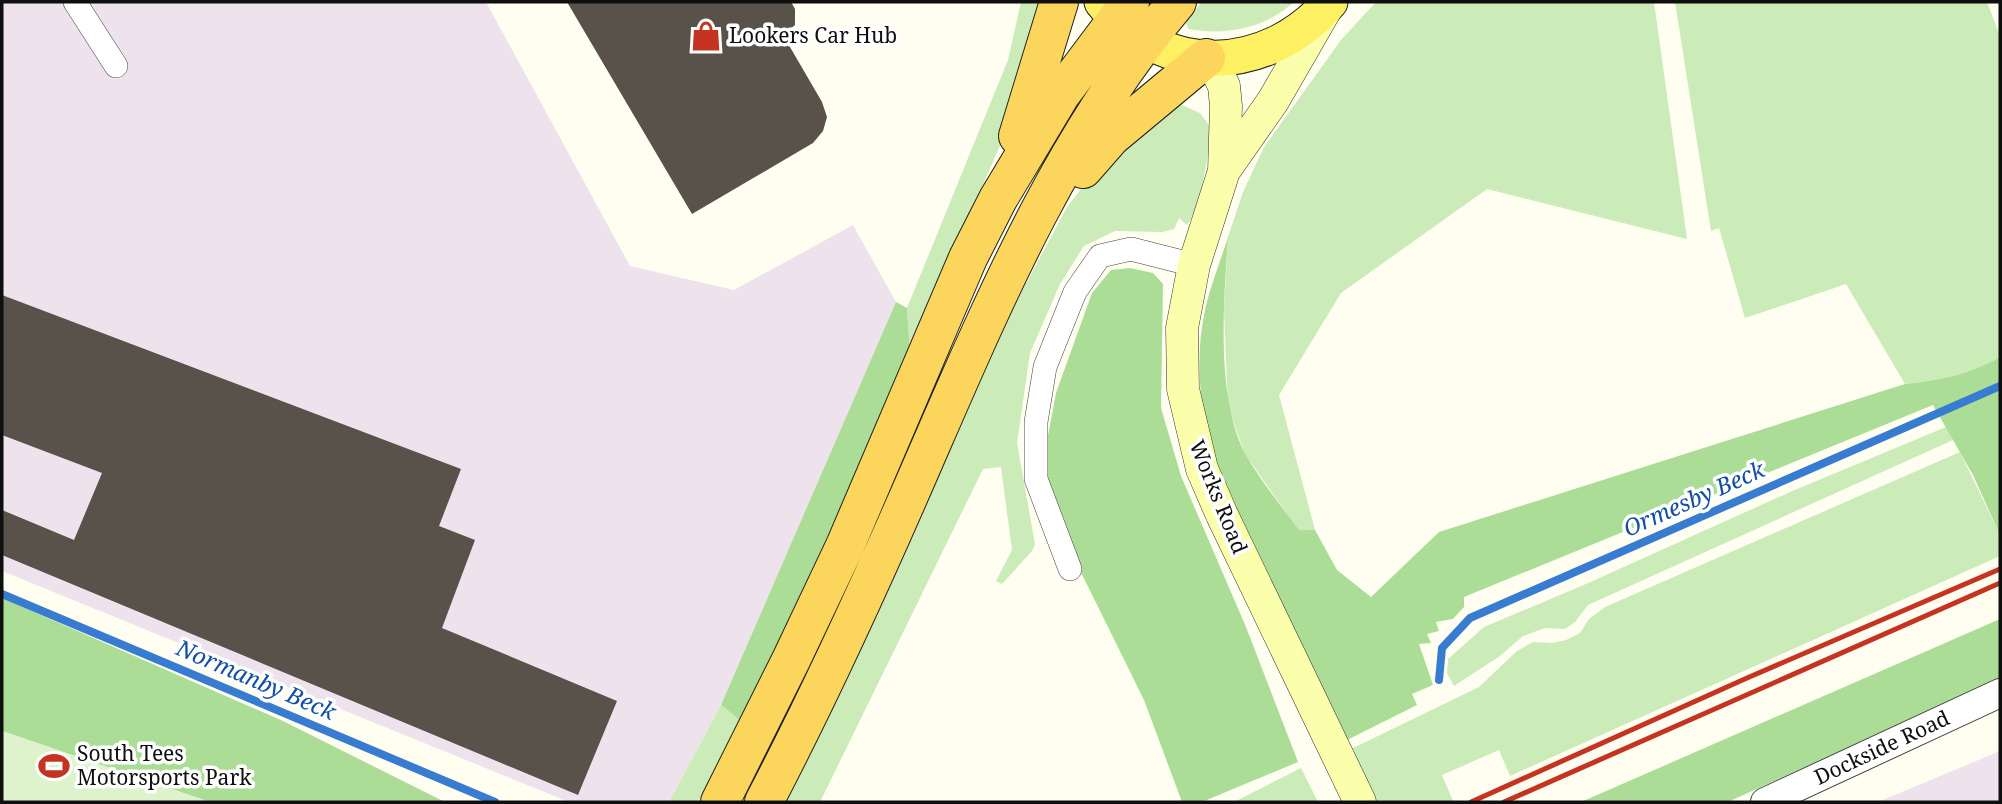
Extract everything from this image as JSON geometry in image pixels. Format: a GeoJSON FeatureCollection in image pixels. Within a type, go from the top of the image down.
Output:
{"type":"FeatureCollection","features":[{"type":"Feature","properties":{"kind":"highway"},"geometry":{"type":"LineString","coordinates":[[998,199],[1059,2]]}},
{"type":"Feature","properties":{"kind":"highway"},"geometry":{"type":"LineString","coordinates":[[720,802],[792,660],[968,258],[998,199],[1061,94],[1123,16],[1177,2]]}},
{"type":"Feature","properties":{"kind":"highway"},"geometry":{"type":"LineString","coordinates":[[764,802],[818,698],[989,310],[1026,233],[1111,88],[1123,16]]}},
{"type":"Feature","properties":{"kind":"highway"},"geometry":{"type":"LineString","coordinates":[[1026,233],[1070,188],[1111,137],[1209,59]]}},
{"type":"Feature","properties":{"kind":"main road"},"geometry":{"type":"LineString","coordinates":[[1123,16],[1185,55],[1209,59],[1234,58],[1279,44],[1316,18],[1330,2]]}},
{"type":"Feature","properties":{"kind":"main road","name":"Works Road"},"geometry":{"type":"LineString","coordinates":[[1224,171],[1273,101],[1330,2]]}},
{"type":"Feature","properties":{"kind":"main road","name":"Works Road"},"geometry":{"type":"LineString","coordinates":[[1209,59],[1223,86],[1226,106],[1224,171],[1194,265],[1182,328],[1183,389],[1202,469],[1360,802]]}},
{"type":"Feature","properties":{"kind":"street"},"geometry":{"type":"LineString","coordinates":[[75,2],[116,66]]}},
{"type":"Feature","properties":{"kind":"street"},"geometry":{"type":"LineString","coordinates":[[1070,569],[1036,479],[1036,422],[1045,367],[1075,292],[1100,256],[1131,249],[1194,265]]}},
{"type":"Feature","properties":{"kind":"street","name":"Dockside Road"},"geometry":{"type":"LineString","coordinates":[[1765,802],[2000,693]]}},
{"type":"Feature","properties":{"kind":"shaded area"},"geometry":{"type":"Polygon","coordinates":[[[2,2],[486,2],[630,266],[734,290],[853,225],[896,302],[721,705],[669,802],[569,802],[2,571],[2,2]]]}},
{"type":"Feature","properties":{"kind":"shaded area"},"geometry":{"type":"Polygon","coordinates":[[[2000,751],[2000,802],[1878,802],[2000,751]]]}},
{"type":"Feature","properties":{"kind":"green space"},"geometry":{"type":"Polygon","coordinates":[[[1021,2],[1042,2],[1002,141],[910,351],[907,308],[1008,60],[1021,2]]]}},
{"type":"Feature","properties":{"kind":"green space"},"geometry":{"type":"Polygon","coordinates":[[[1202,2],[1294,2],[1271,18],[1245,28],[1217,31],[1188,29],[1186,21],[1202,2]]]}},
{"type":"Feature","properties":{"kind":"green space"},"geometry":{"type":"Polygon","coordinates":[[[1376,2],[1654,2],[1687,239],[1487,189],[1341,293],[1279,395],[1315,530],[1299,531],[1245,454],[1228,407],[1224,311],[1228,237],[1243,192],[1264,147],[1341,40],[1376,2]]]}},
{"type":"Feature","properties":{"kind":"green space"},"geometry":{"type":"Polygon","coordinates":[[[1675,2],[1987,2],[2000,36],[2000,357],[1954,376],[1905,384],[1846,284],[1745,318],[1719,228],[1711,231],[1675,2]]]}},
{"type":"Feature","properties":{"kind":"green space"},"geometry":{"type":"Polygon","coordinates":[[[1175,102],[1200,113],[1211,128],[1204,178],[1192,217],[1187,225],[1179,218],[1174,229],[1162,232],[1115,231],[1084,246],[1060,284],[1030,353],[1017,443],[1035,544],[1032,551],[1002,584],[996,581],[1012,550],[1001,467],[983,469],[820,802],[778,802],[950,426],[1067,207],[1109,153],[1175,102]]]}},
{"type":"Feature","properties":{"kind":"green space"},"geometry":{"type":"Polygon","coordinates":[[[1228,237],[1224,349],[1230,406],[1236,432],[1252,465],[1299,530],[1315,530],[1337,570],[1371,597],[1439,532],[1905,384],[1965,372],[2000,357],[2000,535],[1973,475],[1933,405],[1464,597],[1464,607],[1453,619],[1436,622],[1439,631],[1427,634],[1431,643],[1419,644],[1433,685],[1412,694],[1417,705],[1345,741],[1217,483],[1212,463],[1200,378],[1201,336],[1209,296],[1228,237]]]}},
{"type":"Feature","properties":{"kind":"green space"},"geometry":{"type":"Polygon","coordinates":[[[1130,268],[1153,273],[1163,284],[1161,408],[1181,476],[1246,627],[1298,762],[1202,802],[1182,802],[1144,700],[1067,544],[1043,462],[1056,393],[1092,293],[1111,270],[1130,268]]]}},
{"type":"Feature","properties":{"kind":"green space"},"geometry":{"type":"Polygon","coordinates":[[[896,302],[907,308],[910,351],[804,594],[742,722],[721,705],[896,302]]]}},
{"type":"Feature","properties":{"kind":"green space"},"geometry":{"type":"Polygon","coordinates":[[[1946,427],[1953,440],[1588,605],[1575,622],[1565,629],[1545,628],[1523,636],[1500,656],[1454,686],[1447,673],[1448,659],[1484,627],[1790,492],[1946,427]]]}},
{"type":"Feature","properties":{"kind":"green space"},"geometry":{"type":"Polygon","coordinates":[[[1960,452],[2000,535],[2000,556],[1510,776],[1499,750],[1442,775],[1453,801],[1372,802],[1347,751],[1479,687],[1517,651],[1533,642],[1552,643],[1566,640],[1580,633],[1589,619],[1605,607],[1960,452]]]}},
{"type":"Feature","properties":{"kind":"green space"},"geometry":{"type":"Polygon","coordinates":[[[2,598],[283,721],[445,802],[210,802],[2,731],[2,598]]]}},
{"type":"Feature","properties":{"kind":"green space"},"geometry":{"type":"Polygon","coordinates":[[[2000,619],[2000,678],[1728,802],[1581,802],[2000,619]]]}},
{"type":"Feature","properties":{"kind":"green space"},"geometry":{"type":"Polygon","coordinates":[[[721,705],[742,722],[698,802],[669,802],[721,705]]]}},
{"type":"Feature","properties":{"kind":"green space","name":"South Tees Motorsports Park"},"geometry":{"type":"Polygon","coordinates":[[[2,731],[210,802],[2,802],[2,731]]]}},
{"type":"Feature","properties":{"kind":"green space"},"geometry":{"type":"Polygon","coordinates":[[[1301,768],[1318,802],[1234,802],[1301,768]]]}},
{"type":"Feature","properties":{"kind":"building"},"geometry":{"type":"Polygon","coordinates":[[[567,2],[791,2],[795,9],[795,25],[783,35],[822,102],[827,117],[823,131],[813,143],[692,214],[567,2]]]}},
{"type":"Feature","properties":{"kind":"building"},"geometry":{"type":"Polygon","coordinates":[[[2,295],[461,469],[439,526],[475,540],[442,628],[617,701],[578,795],[2,555],[2,510],[74,540],[102,473],[2,435],[2,295]]]}},
{"type":"Feature","properties":{"kind":"waterway","name":"Ormesby Beck"},"geometry":{"type":"LineString","coordinates":[[1439,680],[1442,648],[1470,618],[2000,386]]}},
{"type":"Feature","properties":{"kind":"waterway","name":"Normanby Beck"},"geometry":{"type":"LineString","coordinates":[[2,594],[495,802]]}},
{"type":"Feature","properties":{"kind":"railway"},"geometry":{"type":"LineString","coordinates":[[1471,802],[1747,678],[2000,569]]}},
{"type":"Feature","properties":{"kind":"railway"},"geometry":{"type":"LineString","coordinates":[[1504,802],[2000,583]]}},
{"type":"Feature","properties":{"kind":"place","name":"Lookers Car Hub"},"geometry":{"type":"Point","coordinates":[706,36]}},
{"type":"Feature","properties":{"kind":"place","name":"South Tees Motorsports Park"},"geometry":{"type":"Point","coordinates":[54,766]}}]}
